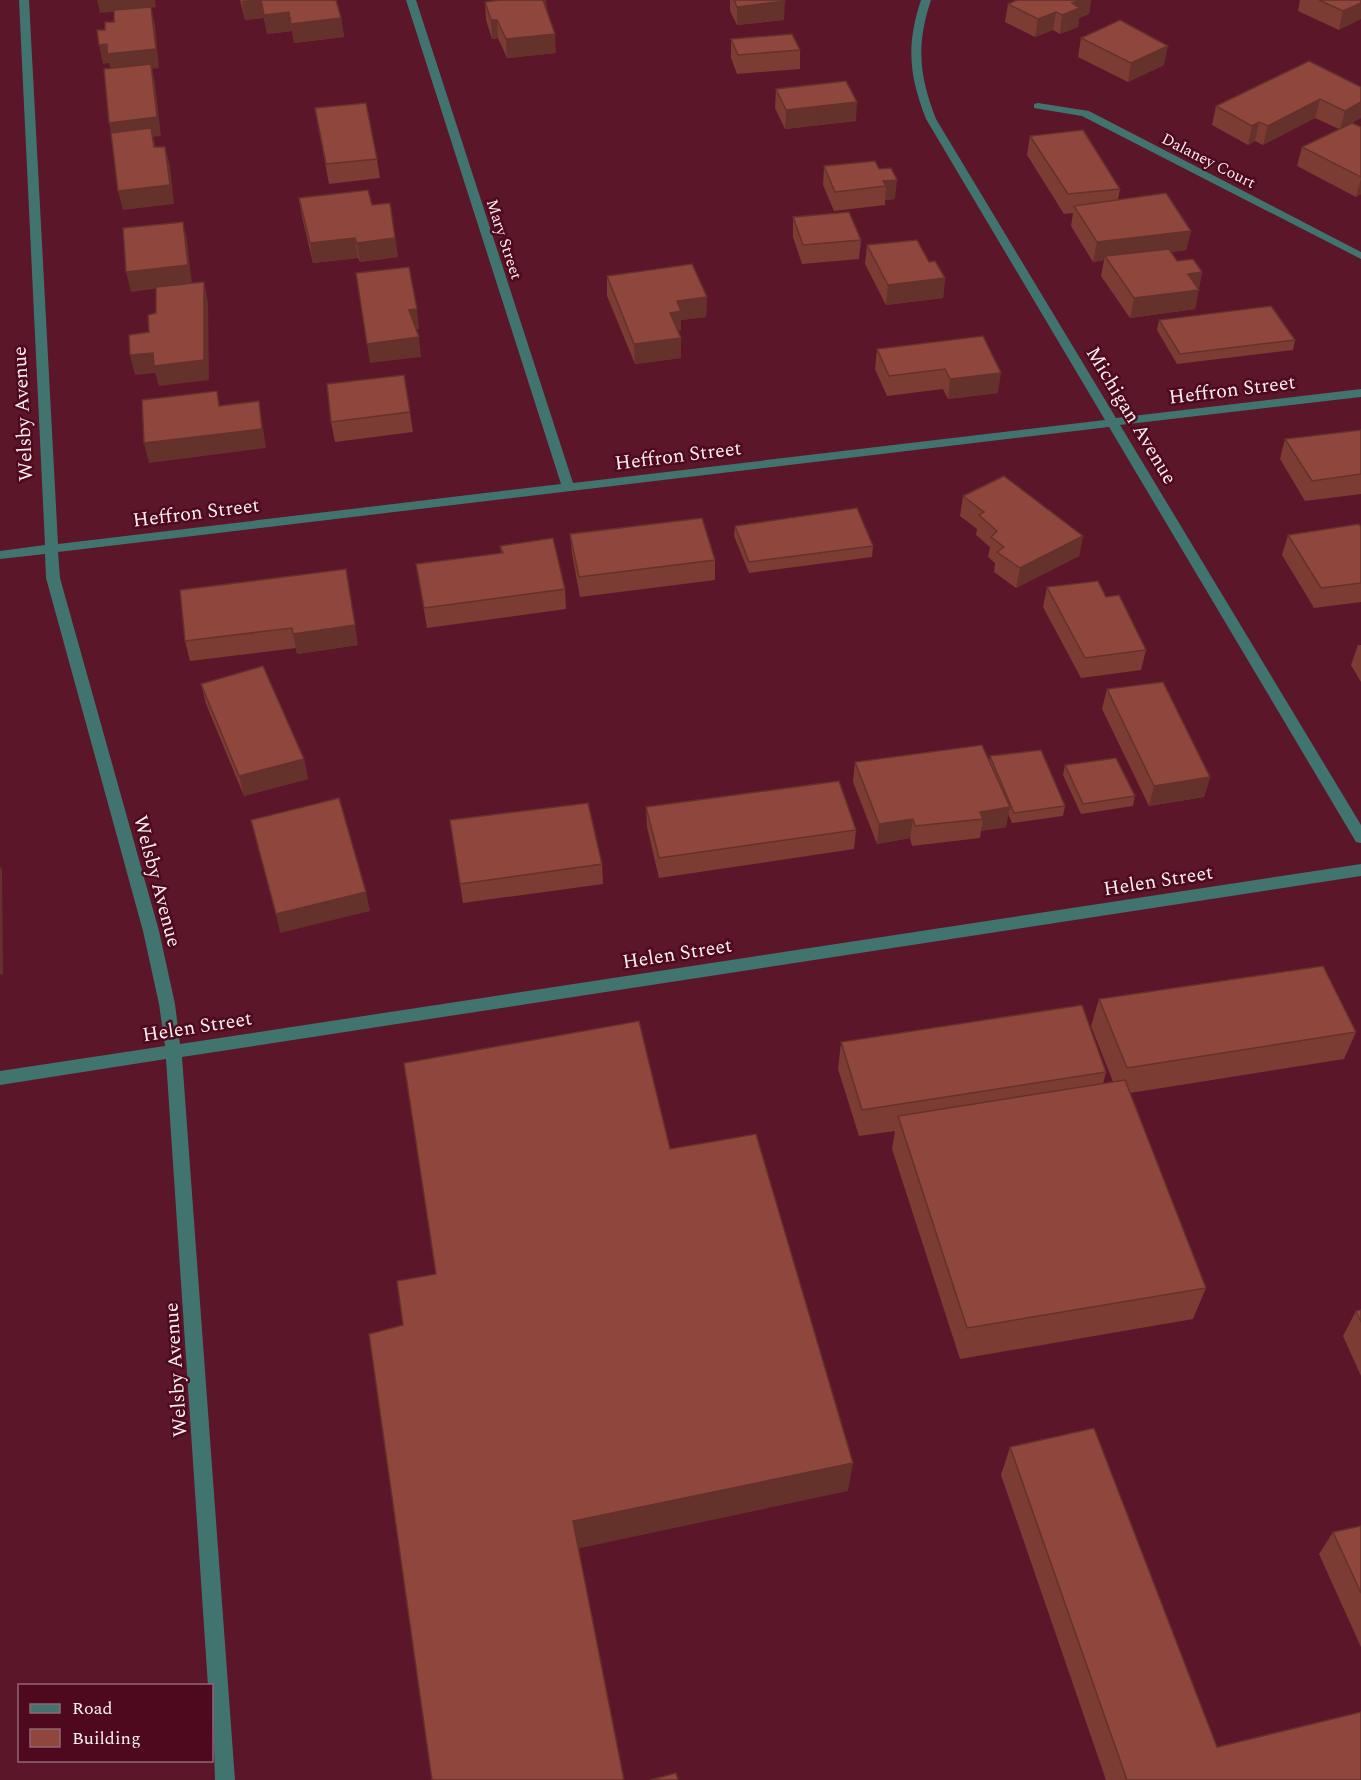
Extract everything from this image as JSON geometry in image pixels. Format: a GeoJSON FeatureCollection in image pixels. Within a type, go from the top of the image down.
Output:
{"type":"FeatureCollection","features":[{"type":"Feature","properties":{"kind":"street","name":"Welsby Avenue"},"geometry":{"type":"LineString","coordinates":[[24,0],[50,550],[58,599],[151,931],[167,1004],[173,1050],[225,1780]]}},
{"type":"Feature","properties":{"kind":"street","name":"Mary Street"},"geometry":{"type":"LineString","coordinates":[[411,0],[568,488]]}},
{"type":"Feature","properties":{"kind":"street","name":"Michigan Avenue"},"geometry":{"type":"LineString","coordinates":[[926,0],[919,17],[913,48],[914,65],[922,98],[931,119],[1361,838]]}},
{"type":"Feature","properties":{"kind":"street","name":"Dalaney Court"},"geometry":{"type":"LineString","coordinates":[[1038,105],[1085,113],[1361,256]]}},
{"type":"Feature","properties":{"kind":"street","name":"Heffron Street"},"geometry":{"type":"LineString","coordinates":[[0,555],[1361,393]]}},
{"type":"Feature","properties":{"kind":"street","name":"Helen Street"},"geometry":{"type":"LineString","coordinates":[[0,1078],[1361,870]]}},
{"type":"Feature","properties":{"kind":"building"},"geometry":{"type":"Polygon","coordinates":[[[261,0],[336,0],[341,18],[291,24],[289,12],[264,15],[261,0]]]}},
{"type":"Feature","properties":{"kind":"building"},"geometry":{"type":"Polygon","coordinates":[[[543,0],[555,34],[506,39],[497,20],[491,20],[485,2],[543,0]]]}},
{"type":"Feature","properties":{"kind":"building"},"geometry":{"type":"Polygon","coordinates":[[[734,0],[784,0],[785,1],[737,7],[734,0]]]}},
{"type":"Feature","properties":{"kind":"building"},"geometry":{"type":"Polygon","coordinates":[[[1017,0],[1080,0],[1072,3],[1080,8],[1062,15],[1056,12],[1038,19],[1008,4],[1017,0]]]}},
{"type":"Feature","properties":{"kind":"building"},"geometry":{"type":"Polygon","coordinates":[[[1319,0],[1361,0],[1361,3],[1343,11],[1319,0]]]}},
{"type":"Feature","properties":{"kind":"building"},"geometry":{"type":"Polygon","coordinates":[[[151,7],[156,49],[107,54],[107,44],[99,45],[97,30],[105,30],[105,22],[114,22],[114,10],[151,7]]]}},
{"type":"Feature","properties":{"kind":"building"},"geometry":{"type":"Polygon","coordinates":[[[1120,20],[1168,46],[1131,63],[1081,38],[1120,20]]]}},
{"type":"Feature","properties":{"kind":"building"},"geometry":{"type":"Polygon","coordinates":[[[792,34],[800,50],[738,55],[731,39],[792,34]]]}},
{"type":"Feature","properties":{"kind":"building"},"geometry":{"type":"Polygon","coordinates":[[[1309,61],[1361,87],[1361,102],[1345,111],[1320,99],[1268,126],[1259,122],[1252,126],[1216,106],[1309,61]]]}},
{"type":"Feature","properties":{"kind":"building"},"geometry":{"type":"Polygon","coordinates":[[[151,64],[157,117],[109,123],[104,69],[151,64]]]}},
{"type":"Feature","properties":{"kind":"building"},"geometry":{"type":"Polygon","coordinates":[[[846,81],[857,102],[786,110],[776,89],[846,81]]]}},
{"type":"Feature","properties":{"kind":"building"},"geometry":{"type":"Polygon","coordinates":[[[366,103],[377,159],[326,164],[315,108],[366,103]]]}},
{"type":"Feature","properties":{"kind":"building"},"geometry":{"type":"Polygon","coordinates":[[[1352,123],[1361,127],[1361,177],[1302,147],[1352,123]]]}},
{"type":"Feature","properties":{"kind":"building"},"geometry":{"type":"Polygon","coordinates":[[[151,128],[154,147],[165,147],[170,185],[118,191],[111,133],[151,128]]]}},
{"type":"Feature","properties":{"kind":"building"},"geometry":{"type":"Polygon","coordinates":[[[1083,130],[1120,189],[1068,194],[1030,136],[1083,130]]]}},
{"type":"Feature","properties":{"kind":"building"},"geometry":{"type":"Polygon","coordinates":[[[875,161],[879,169],[891,168],[897,180],[883,181],[886,186],[835,192],[824,166],[875,161]]]}},
{"type":"Feature","properties":{"kind":"building"},"geometry":{"type":"Polygon","coordinates":[[[368,190],[372,205],[390,203],[395,238],[357,243],[355,238],[310,243],[299,198],[368,190]]]}},
{"type":"Feature","properties":{"kind":"building"},"geometry":{"type":"Polygon","coordinates":[[[1166,193],[1191,231],[1097,242],[1074,206],[1166,193]]]}},
{"type":"Feature","properties":{"kind":"building"},"geometry":{"type":"Polygon","coordinates":[[[849,212],[861,240],[803,245],[793,217],[849,212]]]}},
{"type":"Feature","properties":{"kind":"building"},"geometry":{"type":"Polygon","coordinates":[[[183,222],[188,265],[126,272],[123,228],[183,222]]]}},
{"type":"Feature","properties":{"kind":"building"},"geometry":{"type":"Polygon","coordinates":[[[917,240],[929,262],[935,261],[945,278],[888,285],[867,245],[917,240]]]}},
{"type":"Feature","properties":{"kind":"building"},"geometry":{"type":"Polygon","coordinates":[[[1169,249],[1177,261],[1193,259],[1202,272],[1188,274],[1199,290],[1134,298],[1105,256],[1169,249]]]}},
{"type":"Feature","properties":{"kind":"building"},"geometry":{"type":"Polygon","coordinates":[[[692,264],[707,297],[677,301],[681,311],[670,313],[681,338],[634,344],[607,276],[692,264]]]}},
{"type":"Feature","properties":{"kind":"building"},"geometry":{"type":"Polygon","coordinates":[[[409,267],[417,309],[409,310],[419,337],[367,344],[356,273],[409,267]]]}},
{"type":"Feature","properties":{"kind":"building"},"geometry":{"type":"Polygon","coordinates":[[[204,282],[204,360],[154,366],[153,353],[130,355],[129,335],[149,332],[148,315],[156,313],[156,287],[204,282]]]}},
{"type":"Feature","properties":{"kind":"building"},"geometry":{"type":"Polygon","coordinates":[[[1271,306],[1295,340],[1180,354],[1159,320],[1271,306]]]}},
{"type":"Feature","properties":{"kind":"building"},"geometry":{"type":"Polygon","coordinates":[[[983,336],[1001,373],[950,379],[945,369],[889,376],[877,349],[983,336]]]}},
{"type":"Feature","properties":{"kind":"building"},"geometry":{"type":"Polygon","coordinates":[[[404,375],[410,412],[331,422],[327,384],[404,375]]]}},
{"type":"Feature","properties":{"kind":"building"},"geometry":{"type":"Polygon","coordinates":[[[217,391],[219,406],[259,401],[262,429],[144,443],[142,400],[217,391]]]}},
{"type":"Feature","properties":{"kind":"building"},"geometry":{"type":"Polygon","coordinates":[[[1361,430],[1361,474],[1312,481],[1285,439],[1361,430]]]}},
{"type":"Feature","properties":{"kind":"building"},"geometry":{"type":"Polygon","coordinates":[[[1004,476],[1083,536],[1020,568],[997,552],[1004,547],[991,537],[997,531],[979,515],[984,512],[963,496],[1004,476]]]}},
{"type":"Feature","properties":{"kind":"building"},"geometry":{"type":"Polygon","coordinates":[[[857,508],[873,546],[749,562],[735,526],[857,508]]]}},
{"type":"Feature","properties":{"kind":"building"},"geometry":{"type":"Polygon","coordinates":[[[702,518],[715,560],[579,577],[570,534],[702,518]]]}},
{"type":"Feature","properties":{"kind":"building"},"geometry":{"type":"Polygon","coordinates":[[[1359,524],[1361,527],[1361,583],[1321,588],[1288,535],[1359,524]]]}},
{"type":"Feature","properties":{"kind":"building"},"geometry":{"type":"Polygon","coordinates":[[[553,538],[565,589],[424,608],[416,564],[503,553],[500,546],[553,538]]]}},
{"type":"Feature","properties":{"kind":"building"},"geometry":{"type":"Polygon","coordinates":[[[346,569],[355,625],[293,634],[292,628],[185,641],[180,590],[346,569]]]}},
{"type":"Feature","properties":{"kind":"building"},"geometry":{"type":"Polygon","coordinates":[[[1098,581],[1106,597],[1119,595],[1146,650],[1085,658],[1047,587],[1098,581]]]}},
{"type":"Feature","properties":{"kind":"building"},"geometry":{"type":"Polygon","coordinates":[[[263,666],[304,759],[239,776],[201,684],[263,666]]]}},
{"type":"Feature","properties":{"kind":"building"},"geometry":{"type":"Polygon","coordinates":[[[1163,682],[1210,777],[1154,786],[1107,689],[1163,682]]]}},
{"type":"Feature","properties":{"kind":"building"},"geometry":{"type":"Polygon","coordinates":[[[982,745],[1010,807],[980,812],[983,819],[915,826],[913,819],[879,824],[855,762],[982,745]]]}},
{"type":"Feature","properties":{"kind":"building"},"geometry":{"type":"Polygon","coordinates":[[[1041,750],[1065,806],[1014,813],[990,756],[1041,750]]]}},
{"type":"Feature","properties":{"kind":"building"},"geometry":{"type":"Polygon","coordinates":[[[1116,758],[1135,796],[1083,804],[1065,765],[1116,758]]]}},
{"type":"Feature","properties":{"kind":"building"},"geometry":{"type":"Polygon","coordinates":[[[839,781],[856,830],[659,858],[646,807],[839,781]]]}},
{"type":"Feature","properties":{"kind":"building"},"geometry":{"type":"Polygon","coordinates":[[[339,798],[366,892],[276,914],[251,820],[339,798]]]}},
{"type":"Feature","properties":{"kind":"building"},"geometry":{"type":"Polygon","coordinates":[[[588,803],[602,864],[460,884],[450,820],[588,803]]]}},
{"type":"Feature","properties":{"kind":"building"},"geometry":{"type":"Polygon","coordinates":[[[1323,966],[1356,1032],[1127,1068],[1099,999],[1323,966]]]}},
{"type":"Feature","properties":{"kind":"building"},"geometry":{"type":"Polygon","coordinates":[[[1082,1005],[1106,1072],[862,1110],[841,1042],[1082,1005]]]}},
{"type":"Feature","properties":{"kind":"building"},"geometry":{"type":"Polygon","coordinates":[[[639,1021],[670,1149],[756,1134],[853,1463],[573,1521],[624,1780],[432,1780],[369,1334],[403,1325],[397,1281],[436,1274],[404,1063],[639,1021]]]}},
{"type":"Feature","properties":{"kind":"building"},"geometry":{"type":"Polygon","coordinates":[[[1125,1080],[1206,1288],[967,1328],[898,1116],[1125,1080]]]}},
{"type":"Feature","properties":{"kind":"building"},"geometry":{"type":"Polygon","coordinates":[[[1361,1310],[1361,1322],[1356,1311],[1361,1310]]]}},
{"type":"Feature","properties":{"kind":"building"},"geometry":{"type":"Polygon","coordinates":[[[1094,1428],[1217,1747],[1361,1712],[1361,1780],[1127,1780],[1010,1447],[1094,1428]]]}},
{"type":"Feature","properties":{"kind":"building"},"geometry":{"type":"Polygon","coordinates":[[[1361,1526],[1361,1593],[1333,1532],[1361,1526]]]}},
{"type":"Feature","properties":{"kind":"building"},"geometry":{"type":"Polygon","coordinates":[[[676,1773],[678,1780],[650,1780],[676,1773]]]}}]}
